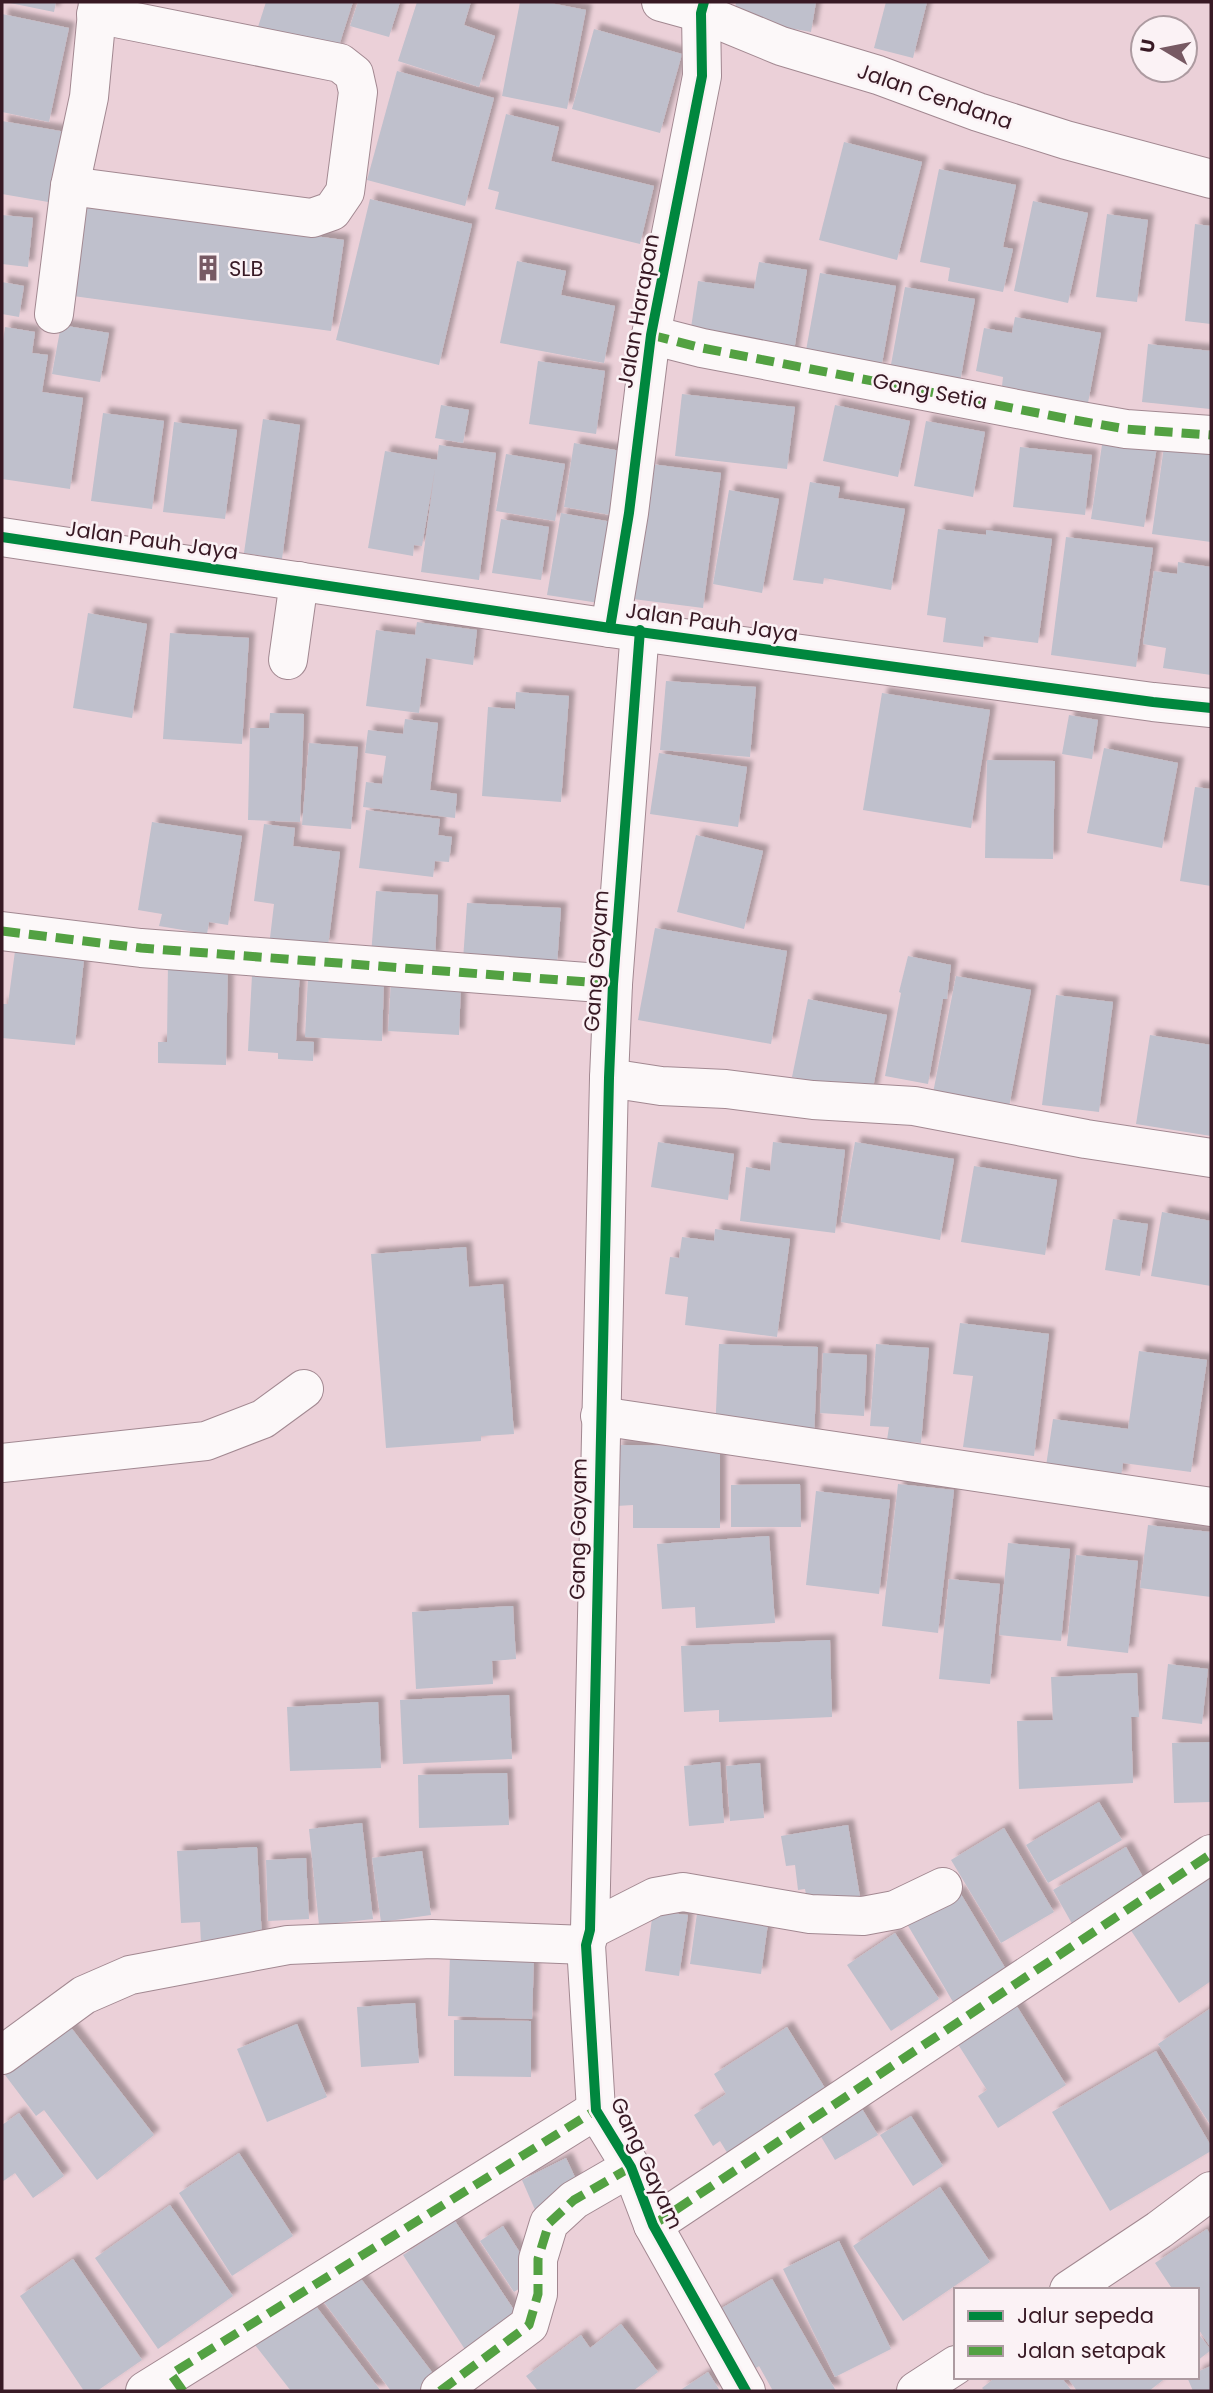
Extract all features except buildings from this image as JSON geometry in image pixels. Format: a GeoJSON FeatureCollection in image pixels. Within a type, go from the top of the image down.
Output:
{"type":"FeatureCollection","features":[{"type":"Feature","properties":{"kind":"street","name":"Jalan Cendana"},"geometry":{"type":"LineString","coordinates":[[661,2],[702,7],[781,46],[878,75],[978,112],[1066,140],[1211,180]]}},
{"type":"Feature","properties":{"kind":"street","name":"Jalan Harapan"},"geometry":{"type":"LineString","coordinates":[[625,629],[629,513],[651,335],[702,76],[702,7]]}},
{"type":"Feature","properties":{"kind":"street"},"geometry":{"type":"LineString","coordinates":[[54,314],[71,186],[89,97],[97,8],[340,64],[354,74],[358,92],[345,192],[332,211],[312,218],[71,186]]}},
{"type":"Feature","properties":{"kind":"street","name":"Gang Setia"},"geometry":{"type":"LineString","coordinates":[[651,335],[702,348],[1069,419],[1126,429],[1211,435]]}},
{"type":"Feature","properties":{"kind":"street","name":"Jalan Pauh Jaya"},"geometry":{"type":"LineString","coordinates":[[2,537],[625,629],[1211,708]]}},
{"type":"Feature","properties":{"kind":"street"},"geometry":{"type":"LineString","coordinates":[[288,660],[299,581]]}},
{"type":"Feature","properties":{"kind":"street","name":"Gang Gayam"},"geometry":{"type":"LineString","coordinates":[[625,629],[609,1078],[588,1938],[596,2110],[631,2167],[653,2225],[746,2391]]}},
{"type":"Feature","properties":{"kind":"street"},"geometry":{"type":"LineString","coordinates":[[2,931],[141,948],[613,984]]}},
{"type":"Feature","properties":{"kind":"street"},"geometry":{"type":"LineString","coordinates":[[609,1078],[661,1086],[726,1089],[813,1100],[914,1106],[1086,1139],[1211,1158]]}},
{"type":"Feature","properties":{"kind":"street"},"geometry":{"type":"LineString","coordinates":[[2,1464],[206,1441],[263,1419],[304,1389]]}},
{"type":"Feature","properties":{"kind":"street"},"geometry":{"type":"LineString","coordinates":[[600,1416],[1211,1507]]}},
{"type":"Feature","properties":{"kind":"street"},"geometry":{"type":"LineString","coordinates":[[653,2225],[1211,1853]]}},
{"type":"Feature","properties":{"kind":"street"},"geometry":{"type":"LineString","coordinates":[[2,2055],[84,1995],[130,1975],[288,1945],[588,1938],[655,1897],[683,1892],[810,1914],[863,1916],[895,1910],[943,1887]]}},
{"type":"Feature","properties":{"kind":"street"},"geometry":{"type":"LineString","coordinates":[[167,2386],[596,2110]]}},
{"type":"Feature","properties":{"kind":"street"},"geometry":{"type":"LineString","coordinates":[[440,2391],[529,2325],[538,2294],[538,2259],[549,2223],[575,2200],[631,2167]]}},
{"type":"Feature","properties":{"kind":"street"},"geometry":{"type":"LineString","coordinates":[[1072,2288],[1159,2230],[1211,2191]]}},
{"type":"Feature","properties":{"kind":"street"},"geometry":{"type":"LineString","coordinates":[[916,2391],[954,2366]]}},
{"type":"Feature","properties":{"kind":"marked path"},"geometry":{"type":"LineString","coordinates":[[651,335],[702,348],[1069,419],[1126,429],[1211,435]]}},
{"type":"Feature","properties":{"kind":"marked path"},"geometry":{"type":"LineString","coordinates":[[2,931],[141,948],[613,984]]}},
{"type":"Feature","properties":{"kind":"marked path"},"geometry":{"type":"LineString","coordinates":[[653,2225],[1211,1854]]}},
{"type":"Feature","properties":{"kind":"marked path"},"geometry":{"type":"LineString","coordinates":[[183,2391],[171,2374],[596,2110]]}},
{"type":"Feature","properties":{"kind":"marked path"},"geometry":{"type":"LineString","coordinates":[[440,2391],[529,2325],[538,2294],[538,2259],[549,2223],[574,2200],[631,2167]]}},
{"type":"Feature","properties":{"kind":"cycle path"},"geometry":{"type":"LineString","coordinates":[[610,628],[629,513],[651,335],[702,76],[701,13],[704,2]]}},
{"type":"Feature","properties":{"kind":"cycle path"},"geometry":{"type":"LineString","coordinates":[[2,537],[610,628],[1211,708]]}},
{"type":"Feature","properties":{"kind":"cycle path"},"geometry":{"type":"LineString","coordinates":[[640,630],[613,984],[609,1078],[590,1930],[586,1945],[596,2110],[631,2167],[653,2225],[746,2391]]}},
{"type":"Feature","properties":{"kind":"place","name":"SLB"},"geometry":{"type":"Point","coordinates":[208,268]}}]}
